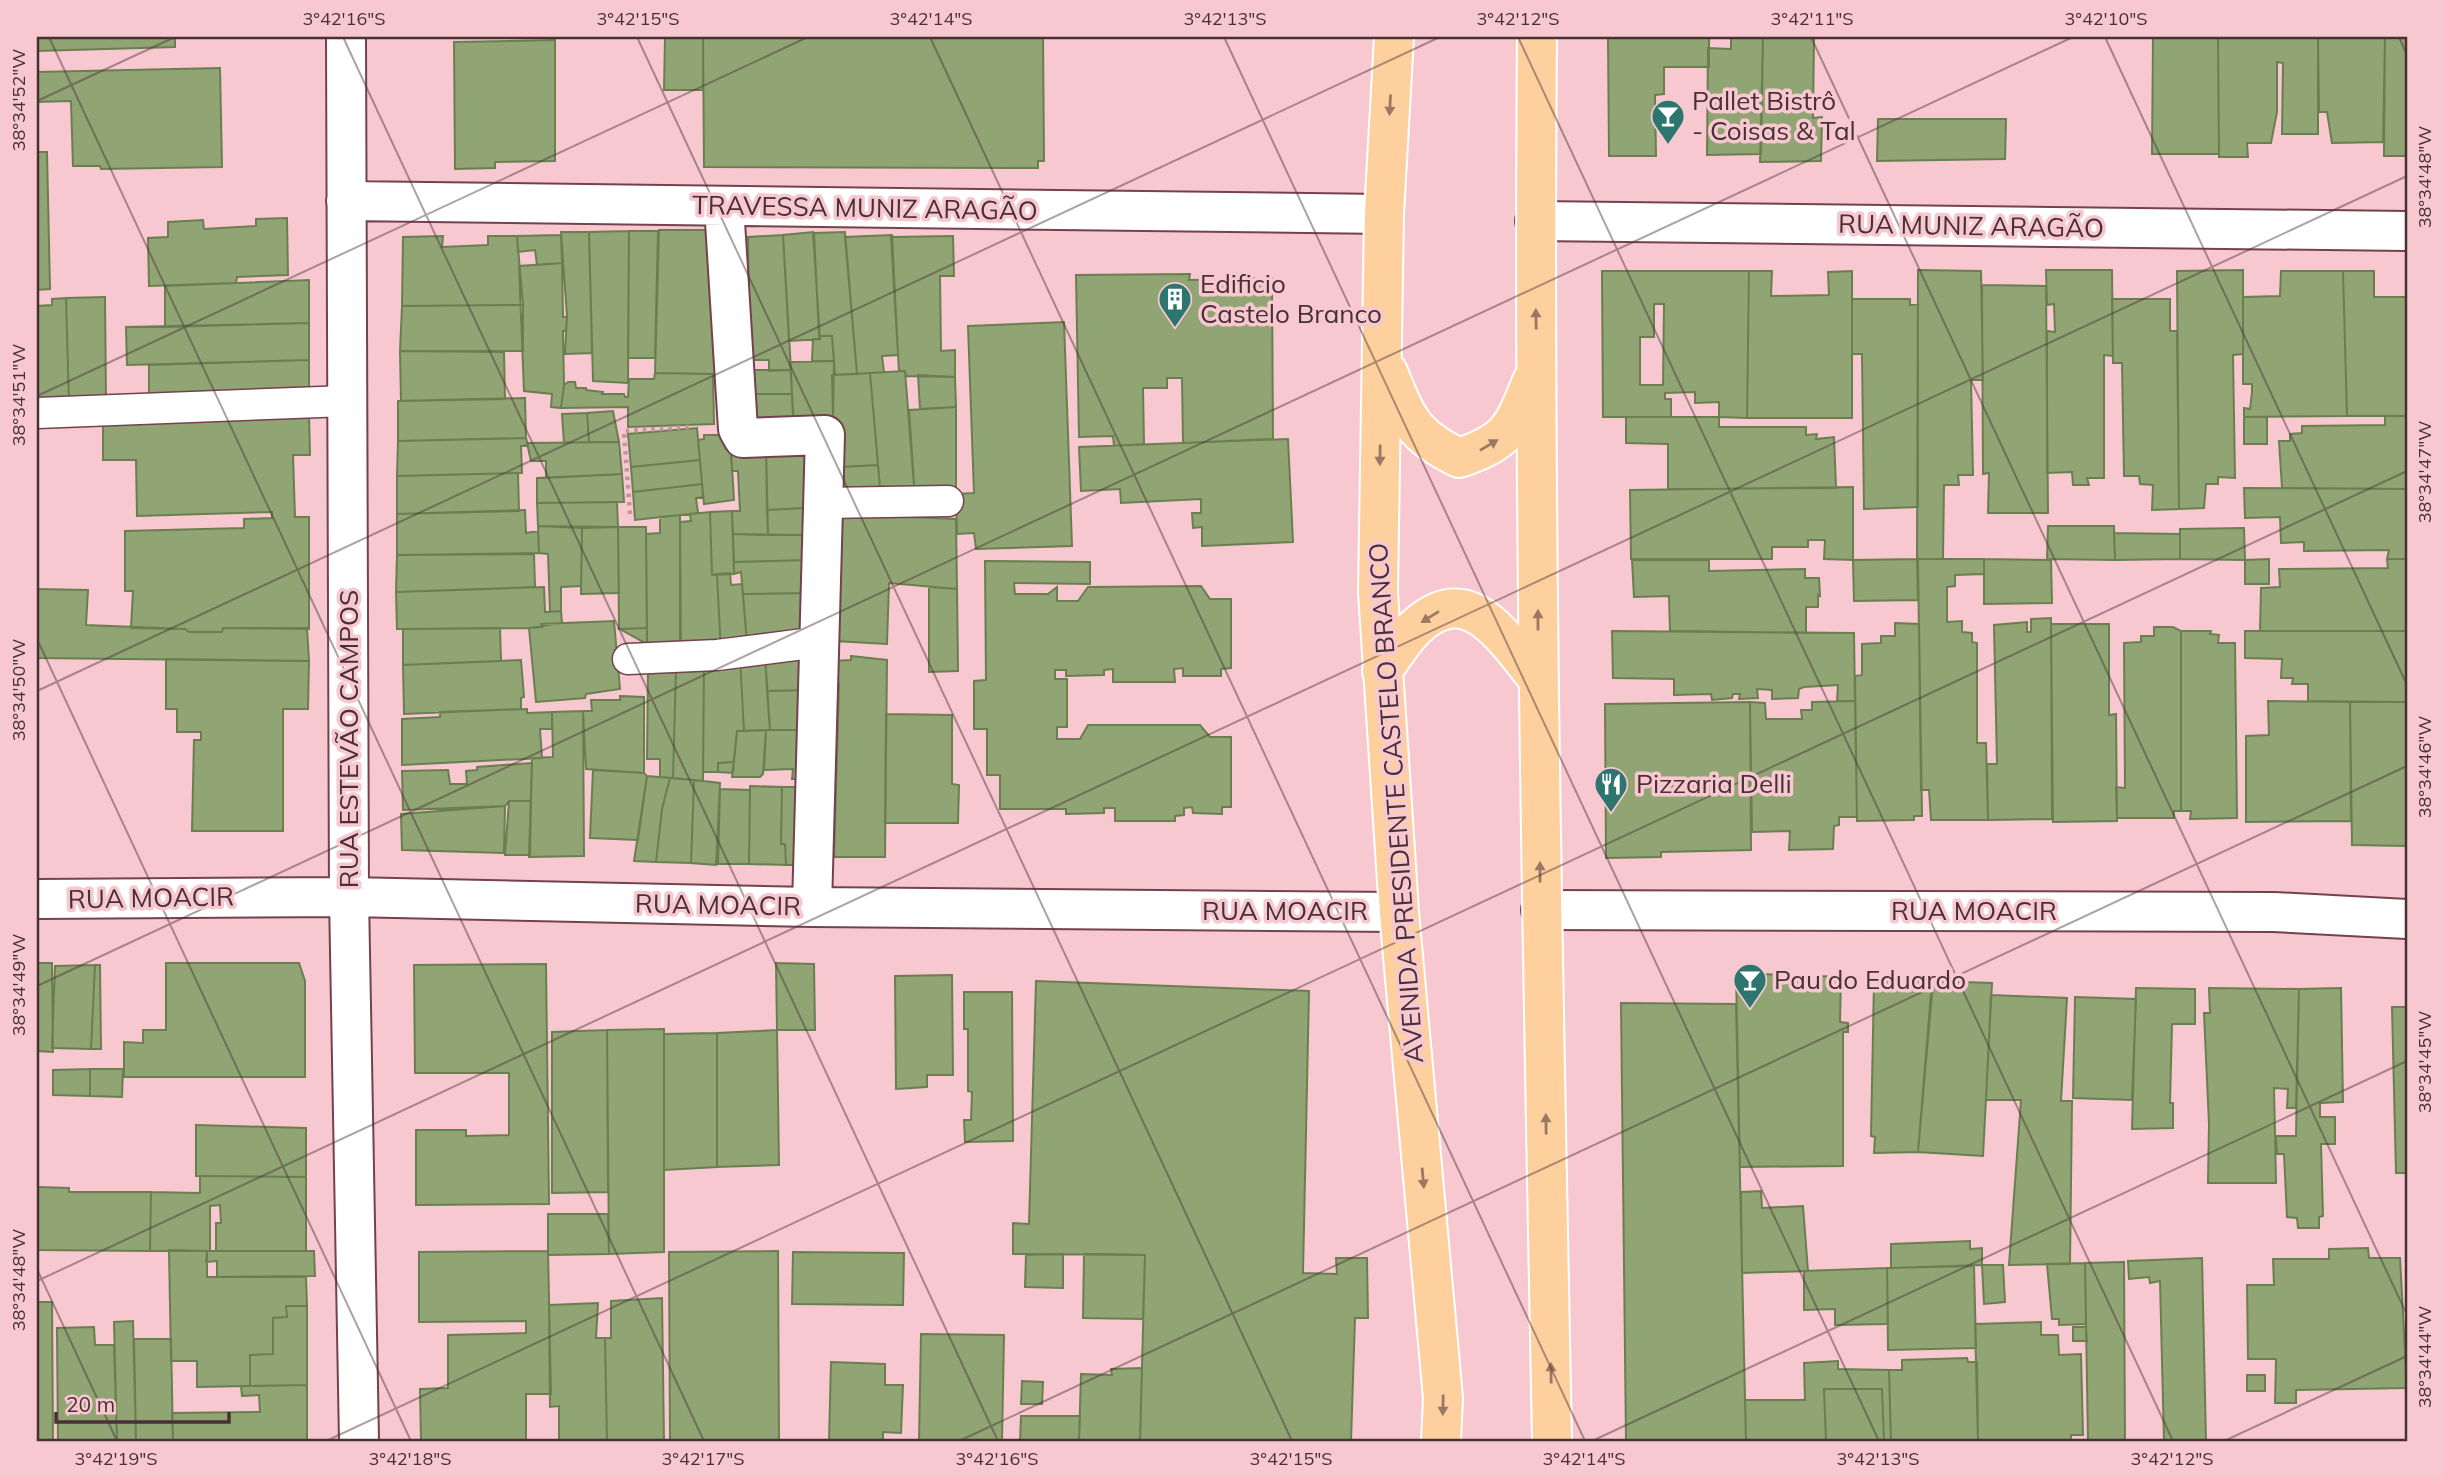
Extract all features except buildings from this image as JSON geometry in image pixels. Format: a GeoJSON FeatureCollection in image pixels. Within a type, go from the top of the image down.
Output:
{"type":"FeatureCollection","features":[{"type":"Feature","properties":{"kind":"main road","name":"AVENIDA PRESIDENTE CASTELO BRANCO"},"geometry":{"type":"LineString","coordinates":[[1394,37],[1384,214],[1378,592],[1399,912],[1443,1398],[1441,1441]]}},
{"type":"Feature","properties":{"kind":"main road"},"geometry":{"type":"LineString","coordinates":[[1537,37],[1535,221],[1541,910],[1552,1441]]}},
{"type":"Feature","properties":{"kind":"main road"},"geometry":{"type":"LineString","coordinates":[[1382,357],[1407,419],[1432,445],[1460,457],[1490,448],[1513,426],[1537,369]]}},
{"type":"Feature","properties":{"kind":"main road"},"geometry":{"type":"LineString","coordinates":[[1382,671],[1413,629],[1433,613],[1456,606],[1481,615],[1539,680]]}},
{"type":"Feature","properties":{"kind":"street","name":"RUA ESTEVÃO CAMPOS"},"geometry":{"type":"LineString","coordinates":[[346,37],[349,897],[359,1441]]}},
{"type":"Feature","properties":{"kind":"street","name":"TRAVESSA MUNIZ ARAGÃO"},"geometry":{"type":"LineString","coordinates":[[346,201],[1384,214]]}},
{"type":"Feature","properties":{"kind":"street"},"geometry":{"type":"LineString","coordinates":[[724,206],[737,424],[743,438],[825,435],[812,907]]}},
{"type":"Feature","properties":{"kind":"street","name":"RUA MUNIZ ARAGÃO"},"geometry":{"type":"LineString","coordinates":[[1535,221],[2407,231]]}},
{"type":"Feature","properties":{"kind":"street","name":"RUA MOACIR"},"geometry":{"type":"LineString","coordinates":[[37,900],[349,897],[812,907],[1399,912]]}},
{"type":"Feature","properties":{"kind":"street","name":"RUA MOACIR"},"geometry":{"type":"LineString","coordinates":[[1541,910],[2260,912],[2407,919]]}},
{"type":"Feature","properties":{"kind":"lane"},"geometry":{"type":"LineString","coordinates":[[37,412],[347,401]]}},
{"type":"Feature","properties":{"kind":"lane"},"geometry":{"type":"LineString","coordinates":[[823,503],[948,501]]}},
{"type":"Feature","properties":{"kind":"lane"},"geometry":{"type":"LineString","coordinates":[[628,659],[716,655],[819,642]]}},
{"type":"Feature","properties":{"kind":"path"},"geometry":{"type":"LineString","coordinates":[[631,514],[624,431],[737,424]]}},
{"type":"Feature","properties":{"kind":"place","name":"Pallet Bistrô - Coisas & Tal"},"geometry":{"type":"Point","coordinates":[1668,146]}},
{"type":"Feature","properties":{"kind":"place","name":"Edificio Castelo Branco"},"geometry":{"type":"Point","coordinates":[1175,329]}},
{"type":"Feature","properties":{"kind":"place","name":"Pizzaria Delli"},"geometry":{"type":"Point","coordinates":[1611,814]}},
{"type":"Feature","properties":{"kind":"place","name":"Pau do Eduardo"},"geometry":{"type":"Point","coordinates":[1750,1010]}}]}
